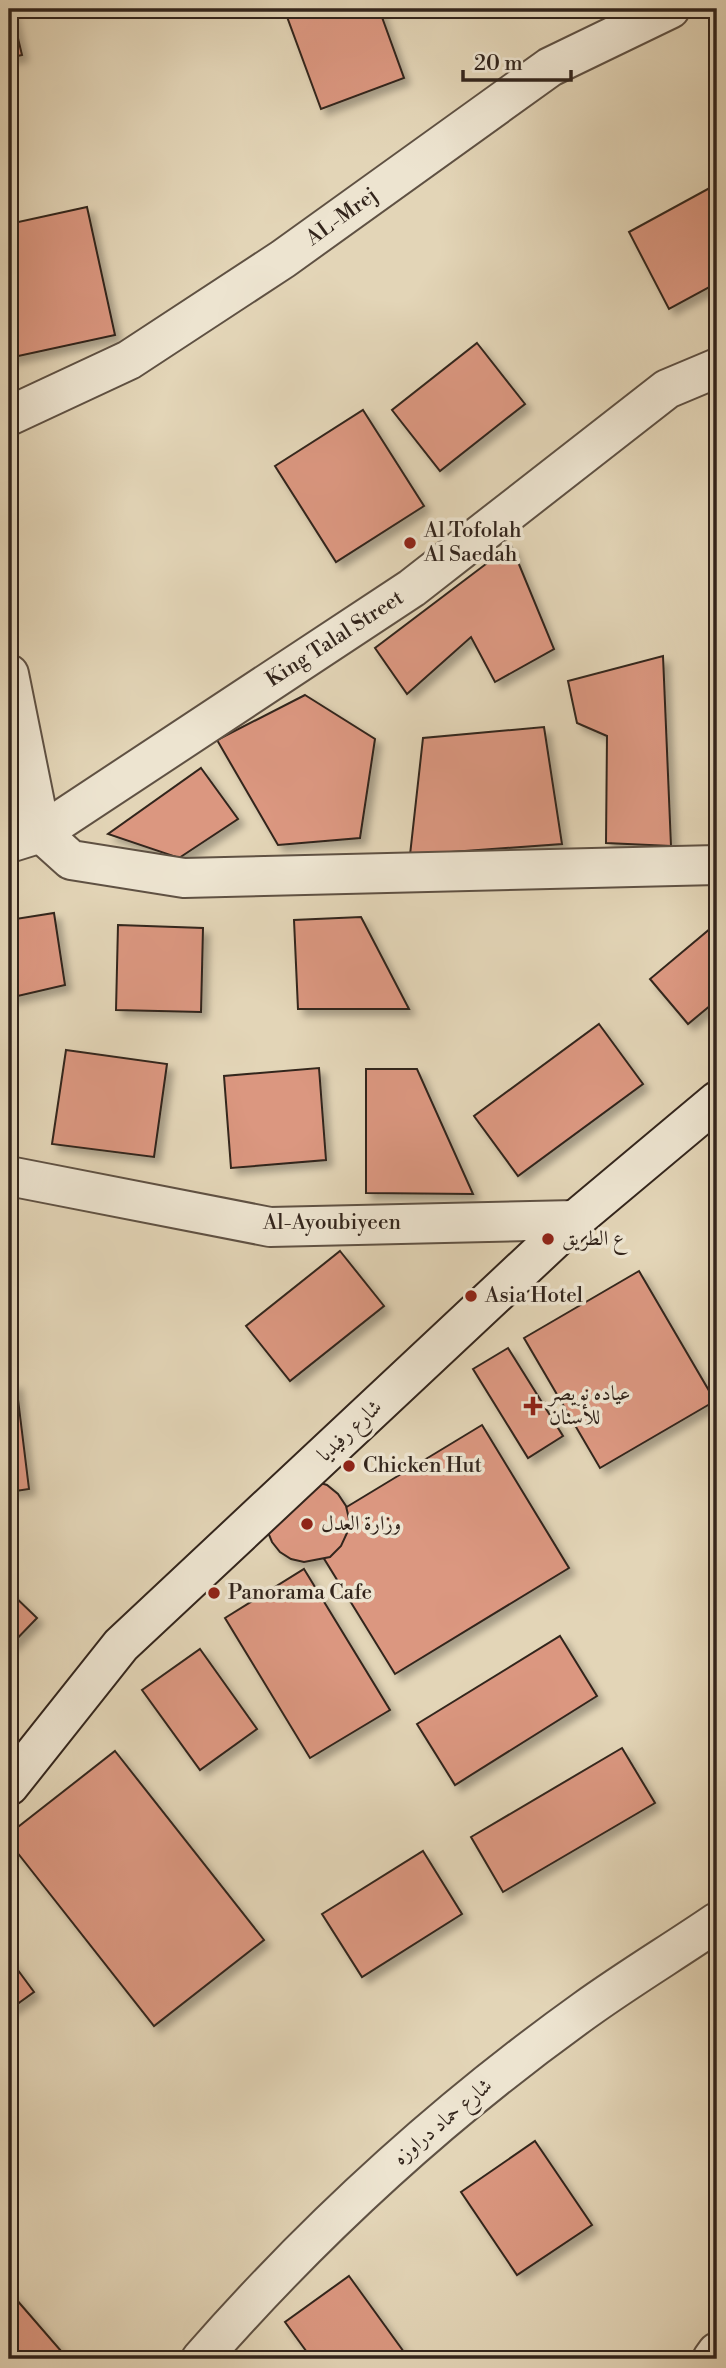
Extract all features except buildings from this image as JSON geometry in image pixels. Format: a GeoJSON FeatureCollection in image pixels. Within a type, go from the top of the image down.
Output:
{"type":"FeatureCollection","features":[{"type":"Feature","properties":{"kind":"street","name":"AL-Mrej"},"geometry":{"type":"LineString","coordinates":[[9,416],[129,360],[283,259],[550,67],[670,9]]}},
{"type":"Feature","properties":{"kind":"street","name":"King Talal Street"},"geometry":{"type":"LineString","coordinates":[[25,838],[412,588],[667,389],[717,368]]}},
{"type":"Feature","properties":{"kind":"street"},"geometry":{"type":"LineString","coordinates":[[9,674],[25,838],[71,860],[184,878],[717,865]]}},
{"type":"Feature","properties":{"kind":"street","name":"شارع رفيديا"},"geometry":{"type":"LineString","coordinates":[[9,1786],[121,1645],[575,1220],[717,1101]]}},
{"type":"Feature","properties":{"kind":"street","name":"Al-Ayoubiyeen"},"geometry":{"type":"LineString","coordinates":[[9,1176],[270,1227],[575,1220]]}},
{"type":"Feature","properties":{"kind":"street","name":"شارع حماد دراوزه"},"geometry":{"type":"LineString","coordinates":[[201,2359],[312,2242],[426,2136],[584,2010],[717,1922]]}},
{"type":"Feature","properties":{"kind":"street"},"geometry":{"type":"LineString","coordinates":[[712,2359],[717,2352]]}},
{"type":"Feature","properties":{"kind":"place","name":"Al Tofolah Al Saedah"},"geometry":{"type":"Point","coordinates":[410,543]}},
{"type":"Feature","properties":{"kind":"place","name":"ع الطريق"},"geometry":{"type":"Point","coordinates":[548,1239]}},
{"type":"Feature","properties":{"kind":"place","name":"Asia Hotel"},"geometry":{"type":"Point","coordinates":[471,1296]}},
{"type":"Feature","properties":{"kind":"place","name":"عياده نويصر للأسنان"},"geometry":{"type":"Point","coordinates":[533,1406]}},
{"type":"Feature","properties":{"kind":"place","name":"Chicken Hut"},"geometry":{"type":"Point","coordinates":[349,1466]}},
{"type":"Feature","properties":{"kind":"place","name":"وزارة العدل"},"geometry":{"type":"Point","coordinates":[307,1524]}},
{"type":"Feature","properties":{"kind":"place","name":"Panorama Cafe"},"geometry":{"type":"Point","coordinates":[214,1593]}}]}
